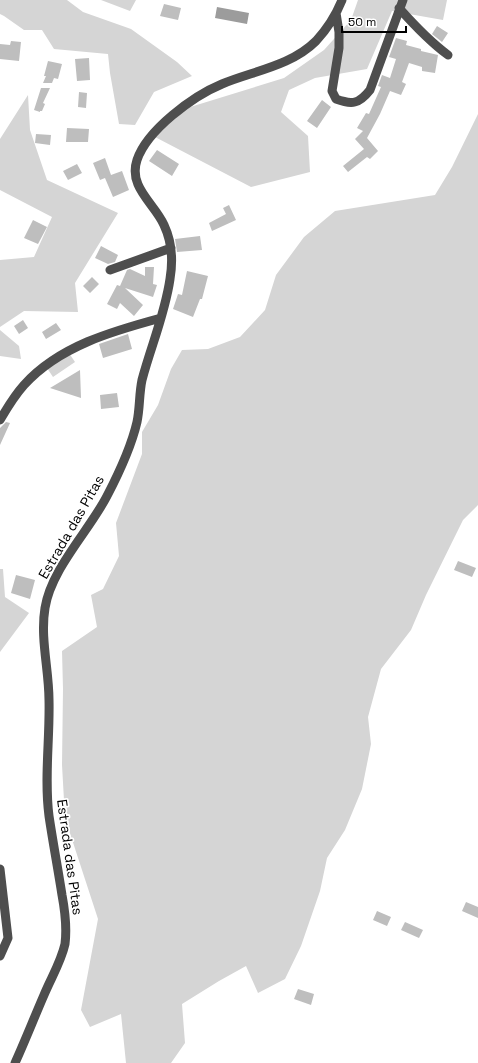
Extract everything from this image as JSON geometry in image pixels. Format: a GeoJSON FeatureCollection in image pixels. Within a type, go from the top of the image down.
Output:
{"type":"FeatureCollection","features":[{"type":"Feature","properties":{"kind":"street","name":"Estrada das Pitas"},"geometry":{"type":"LineString","coordinates":[[15,1063],[45,991],[62,955],[65,935],[64,907],[47,801],[49,699],[44,626],[45,608],[49,591],[56,576],[106,498],[130,445],[137,421],[142,380],[161,318],[170,280],[172,263],[169,237],[164,224],[138,186],[135,177],[135,165],[141,149],[160,126],[176,112],[218,86],[277,65],[303,51],[315,42],[336,13],[342,0]]}},
{"type":"Feature","properties":{"kind":"street"},"geometry":{"type":"LineString","coordinates":[[336,13],[339,32],[339,48],[332,91],[336,99],[350,103],[359,101],[370,90],[401,4]]}},
{"type":"Feature","properties":{"kind":"street"},"geometry":{"type":"LineString","coordinates":[[401,4],[417,29],[448,55]]}},
{"type":"Feature","properties":{"kind":"street"},"geometry":{"type":"LineString","coordinates":[[110,270],[171,248]]}},
{"type":"Feature","properties":{"kind":"street"},"geometry":{"type":"LineString","coordinates":[[0,420],[25,384],[55,359],[76,347],[119,330],[161,318]]}},
{"type":"Feature","properties":{"kind":"street"},"geometry":{"type":"LineString","coordinates":[[0,869],[8,938],[0,956]]}},
{"type":"Feature","properties":{"kind":"shaded area"},"geometry":{"type":"Polygon","coordinates":[[[0,0],[67,0],[83,12],[131,29],[177,62],[192,76],[154,92],[135,125],[119,124],[108,54],[54,49],[42,30],[24,30],[0,14],[0,0]]]}},
{"type":"Feature","properties":{"kind":"shaded area"},"geometry":{"type":"Polygon","coordinates":[[[101,0],[136,0],[130,11],[101,0]]]}},
{"type":"Feature","properties":{"kind":"shaded area"},"geometry":{"type":"Polygon","coordinates":[[[358,0],[447,0],[443,20],[392,11],[367,69],[315,78],[289,90],[281,112],[308,136],[310,172],[251,187],[155,137],[187,108],[284,78],[324,50],[351,20],[358,0]]]}},
{"type":"Feature","properties":{"kind":"shaded area"},"geometry":{"type":"Polygon","coordinates":[[[217,7],[249,13],[247,24],[215,18],[217,7]]]}},
{"type":"Feature","properties":{"kind":"shaded area"},"geometry":{"type":"Polygon","coordinates":[[[28,95],[30,130],[47,180],[118,213],[75,283],[78,312],[24,311],[0,327],[0,260],[34,257],[52,217],[0,190],[0,139],[28,95]]]}},
{"type":"Feature","properties":{"kind":"shaded area"},"geometry":{"type":"Polygon","coordinates":[[[478,114],[478,505],[463,520],[426,595],[411,630],[381,669],[368,717],[371,744],[362,789],[345,830],[327,858],[320,891],[301,946],[285,979],[258,993],[246,966],[182,1004],[185,1043],[171,1063],[126,1063],[121,1014],[90,1027],[81,1010],[98,919],[65,818],[62,765],[62,651],[97,627],[91,595],[103,589],[119,556],[116,523],[142,454],[142,432],[158,405],[171,369],[182,350],[208,349],[240,337],[265,310],[276,275],[304,237],[335,211],[435,195],[452,167],[478,114]]]}},
{"type":"Feature","properties":{"kind":"shaded area"},"geometry":{"type":"Polygon","coordinates":[[[0,330],[19,346],[21,359],[0,356],[0,330]]]}},
{"type":"Feature","properties":{"kind":"shaded area"},"geometry":{"type":"Polygon","coordinates":[[[69,353],[75,362],[53,377],[47,368],[69,353]]]}},
{"type":"Feature","properties":{"kind":"shaded area"},"geometry":{"type":"Polygon","coordinates":[[[0,569],[3,569],[5,597],[29,613],[0,652],[0,569]]]}},
{"type":"Feature","properties":{"kind":"building"},"geometry":{"type":"Polygon","coordinates":[[[164,4],[181,8],[178,20],[160,16],[164,4]]]}},
{"type":"Feature","properties":{"kind":"building"},"geometry":{"type":"Polygon","coordinates":[[[437,26],[448,33],[442,42],[432,34],[437,26]]]}},
{"type":"Feature","properties":{"kind":"building"},"geometry":{"type":"Polygon","coordinates":[[[396,38],[407,41],[406,45],[421,49],[421,51],[438,55],[435,73],[422,71],[422,67],[409,63],[402,82],[406,84],[401,95],[390,91],[367,138],[378,151],[370,159],[367,157],[348,172],[343,166],[364,149],[355,139],[363,131],[357,128],[366,113],[369,114],[381,87],[378,86],[382,75],[390,78],[396,59],[389,57],[396,38]]]}},
{"type":"Feature","properties":{"kind":"building"},"geometry":{"type":"Polygon","coordinates":[[[11,41],[21,42],[19,61],[0,59],[0,44],[10,45],[11,41]]]}},
{"type":"Feature","properties":{"kind":"building"},"geometry":{"type":"Polygon","coordinates":[[[89,58],[90,80],[77,81],[75,59],[89,58]]]}},
{"type":"Feature","properties":{"kind":"building"},"geometry":{"type":"Polygon","coordinates":[[[48,61],[62,64],[58,79],[54,78],[52,83],[43,83],[46,76],[44,76],[48,61]]]}},
{"type":"Feature","properties":{"kind":"building"},"geometry":{"type":"Polygon","coordinates":[[[41,88],[50,88],[43,103],[45,104],[40,112],[34,110],[41,88]]]}},
{"type":"Feature","properties":{"kind":"building"},"geometry":{"type":"Polygon","coordinates":[[[79,92],[87,93],[86,108],[78,107],[79,92]]]}},
{"type":"Feature","properties":{"kind":"building"},"geometry":{"type":"Polygon","coordinates":[[[322,100],[331,107],[317,128],[307,121],[322,100]]]}},
{"type":"Feature","properties":{"kind":"building"},"geometry":{"type":"Polygon","coordinates":[[[67,128],[89,129],[88,142],[66,142],[67,128]]]}},
{"type":"Feature","properties":{"kind":"building"},"geometry":{"type":"Polygon","coordinates":[[[36,134],[51,135],[50,145],[35,143],[36,134]]]}},
{"type":"Feature","properties":{"kind":"building"},"geometry":{"type":"Polygon","coordinates":[[[157,150],[179,164],[172,176],[149,161],[157,150]]]}},
{"type":"Feature","properties":{"kind":"building"},"geometry":{"type":"Polygon","coordinates":[[[105,158],[111,175],[122,171],[129,190],[113,197],[105,178],[100,180],[93,163],[105,158]]]}},
{"type":"Feature","properties":{"kind":"building"},"geometry":{"type":"Polygon","coordinates":[[[77,164],[82,173],[68,180],[63,171],[77,164]]]}},
{"type":"Feature","properties":{"kind":"building"},"geometry":{"type":"Polygon","coordinates":[[[229,205],[236,220],[212,231],[209,223],[226,214],[223,208],[229,205]]]}},
{"type":"Feature","properties":{"kind":"building"},"geometry":{"type":"Polygon","coordinates":[[[33,220],[47,227],[38,244],[24,238],[33,220]]]}},
{"type":"Feature","properties":{"kind":"building"},"geometry":{"type":"Polygon","coordinates":[[[200,236],[202,250],[177,252],[175,239],[200,236]]]}},
{"type":"Feature","properties":{"kind":"building"},"geometry":{"type":"Polygon","coordinates":[[[101,246],[118,255],[115,262],[108,264],[95,258],[101,246]]]}},
{"type":"Feature","properties":{"kind":"building"},"geometry":{"type":"Polygon","coordinates":[[[145,267],[154,267],[153,284],[157,285],[153,297],[125,288],[143,305],[134,316],[120,303],[117,309],[107,304],[117,285],[120,286],[127,270],[130,269],[145,276],[145,267]]]}},
{"type":"Feature","properties":{"kind":"building"},"geometry":{"type":"Polygon","coordinates":[[[187,271],[208,276],[202,299],[200,299],[193,317],[173,309],[178,294],[182,295],[187,271]]]}},
{"type":"Feature","properties":{"kind":"building"},"geometry":{"type":"Polygon","coordinates":[[[92,277],[99,284],[90,293],[83,286],[92,277]]]}},
{"type":"Feature","properties":{"kind":"building"},"geometry":{"type":"Polygon","coordinates":[[[23,320],[28,328],[19,334],[14,326],[23,320]]]}},
{"type":"Feature","properties":{"kind":"building"},"geometry":{"type":"Polygon","coordinates":[[[56,323],[61,330],[46,339],[42,332],[56,323]]]}},
{"type":"Feature","properties":{"kind":"building"},"geometry":{"type":"Polygon","coordinates":[[[128,334],[132,349],[103,358],[99,344],[128,334]]]}},
{"type":"Feature","properties":{"kind":"building"},"geometry":{"type":"Polygon","coordinates":[[[80,370],[81,398],[50,388],[80,370]]]}},
{"type":"Feature","properties":{"kind":"building"},"geometry":{"type":"Polygon","coordinates":[[[117,393],[119,407],[101,409],[100,395],[117,393]]]}},
{"type":"Feature","properties":{"kind":"building"},"geometry":{"type":"Polygon","coordinates":[[[6,422],[10,423],[0,445],[0,428],[6,422]]]}},
{"type":"Feature","properties":{"kind":"building"},"geometry":{"type":"Polygon","coordinates":[[[458,561],[476,568],[472,577],[454,570],[458,561]]]}},
{"type":"Feature","properties":{"kind":"building"},"geometry":{"type":"Polygon","coordinates":[[[16,575],[35,580],[30,599],[11,593],[16,575]]]}},
{"type":"Feature","properties":{"kind":"building"},"geometry":{"type":"Polygon","coordinates":[[[466,902],[478,907],[478,918],[462,911],[466,902]]]}},
{"type":"Feature","properties":{"kind":"building"},"geometry":{"type":"Polygon","coordinates":[[[377,911],[391,917],[387,926],[373,920],[377,911]]]}},
{"type":"Feature","properties":{"kind":"building"},"geometry":{"type":"Polygon","coordinates":[[[405,922],[423,930],[419,938],[401,930],[405,922]]]}},
{"type":"Feature","properties":{"kind":"building"},"geometry":{"type":"Polygon","coordinates":[[[298,989],[314,994],[311,1005],[294,999],[298,989]]]}}]}
